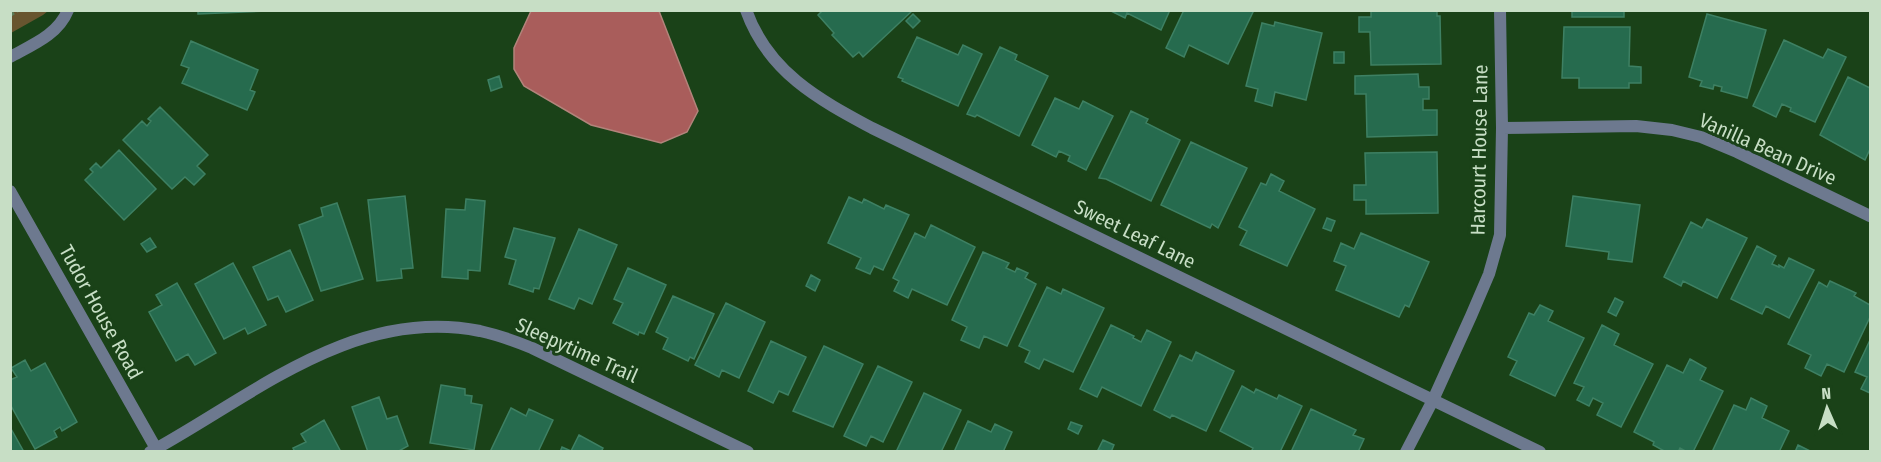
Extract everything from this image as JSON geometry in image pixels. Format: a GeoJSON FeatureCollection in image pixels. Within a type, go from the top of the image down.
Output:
{"type":"FeatureCollection","features":[{"type":"Feature","properties":{"kind":"street"},"geometry":{"type":"LineString","coordinates":[[11,57],[48,36],[64,19],[68,10]]}},
{"type":"Feature","properties":{"kind":"street","name":"Sweet Leaf Lane"},"geometry":{"type":"LineString","coordinates":[[746,10],[768,51],[792,79],[822,101],[872,128],[1540,452]]}},
{"type":"Feature","properties":{"kind":"street","name":"Harcourt House Lane"},"geometry":{"type":"LineString","coordinates":[[1406,452],[1433,400],[1488,274],[1500,235],[1502,128],[1500,10]]}},
{"type":"Feature","properties":{"kind":"street","name":"Vanilla Bean Drive"},"geometry":{"type":"LineString","coordinates":[[1502,128],[1636,126],[1672,130],[1701,137],[1737,152],[1870,216]]}},
{"type":"Feature","properties":{"kind":"street","name":"Tudor House Road"},"geometry":{"type":"LineString","coordinates":[[10,191],[154,450]]}},
{"type":"Feature","properties":{"kind":"street","name":"Sleepytime Trail"},"geometry":{"type":"LineString","coordinates":[[154,450],[305,361],[364,337],[384,331],[418,327],[478,331],[503,337],[532,348],[748,452]]}},
{"type":"Feature","properties":{"kind":"path"},"geometry":{"type":"LineString","coordinates":[[10,15],[18,10]]}},
{"type":"Feature","properties":{"kind":"shaded area"},"geometry":{"type":"Polygon","coordinates":[[[11,10],[48,10],[48,11],[11,33],[11,10]]]}},
{"type":"Feature","properties":{"kind":"shaded area"},"geometry":{"type":"Polygon","coordinates":[[[531,11],[659,11],[698,111],[687,132],[661,143],[591,125],[524,86],[514,69],[514,48],[531,11]]]}},
{"type":"Feature","properties":{"kind":"building"},"geometry":{"type":"Polygon","coordinates":[[[198,10],[268,10],[268,11],[198,14],[198,10]]]}},
{"type":"Feature","properties":{"kind":"building"},"geometry":{"type":"Polygon","coordinates":[[[823,10],[912,11],[863,57],[859,52],[853,57],[832,35],[834,33],[818,15],[823,10]]]}},
{"type":"Feature","properties":{"kind":"building"},"geometry":{"type":"Polygon","coordinates":[[[1109,10],[1170,10],[1161,30],[1127,13],[1125,18],[1109,10]]]}},
{"type":"Feature","properties":{"kind":"building"},"geometry":{"type":"Polygon","coordinates":[[[1184,10],[1254,10],[1228,64],[1189,45],[1184,57],[1166,48],[1184,10]]]}},
{"type":"Feature","properties":{"kind":"building"},"geometry":{"type":"Polygon","coordinates":[[[1371,10],[1437,10],[1437,16],[1440,16],[1441,64],[1371,65],[1370,32],[1359,32],[1359,17],[1371,17],[1371,10]]]}},
{"type":"Feature","properties":{"kind":"building"},"geometry":{"type":"Polygon","coordinates":[[[1572,10],[1624,10],[1624,17],[1572,17],[1572,10]]]}},
{"type":"Feature","properties":{"kind":"building"},"geometry":{"type":"Polygon","coordinates":[[[913,14],[920,21],[913,28],[906,21],[913,14]]]}},
{"type":"Feature","properties":{"kind":"building"},"geometry":{"type":"Polygon","coordinates":[[[1707,14],[1766,30],[1747,98],[1721,91],[1722,87],[1714,85],[1713,89],[1700,86],[1702,81],[1689,77],[1707,14]]]}},
{"type":"Feature","properties":{"kind":"building"},"geometry":{"type":"Polygon","coordinates":[[[1275,22],[1322,33],[1306,100],[1275,92],[1272,106],[1255,101],[1258,89],[1246,86],[1262,23],[1274,26],[1275,22]]]}},
{"type":"Feature","properties":{"kind":"building"},"geometry":{"type":"Polygon","coordinates":[[[1564,27],[1630,27],[1629,66],[1641,67],[1641,83],[1629,83],[1629,88],[1579,88],[1579,78],[1562,78],[1564,27]]]}},
{"type":"Feature","properties":{"kind":"building"},"geometry":{"type":"Polygon","coordinates":[[[917,37],[958,55],[963,45],[982,54],[958,106],[902,81],[903,79],[898,77],[917,37]]]}},
{"type":"Feature","properties":{"kind":"building"},"geometry":{"type":"Polygon","coordinates":[[[1784,40],[1823,58],[1828,49],[1846,57],[1815,122],[1790,111],[1791,108],[1782,104],[1776,117],[1753,106],[1784,40]]]}},
{"type":"Feature","properties":{"kind":"building"},"geometry":{"type":"Polygon","coordinates":[[[191,41],[258,70],[250,90],[255,92],[247,110],[182,83],[189,68],[181,65],[191,41]]]}},
{"type":"Feature","properties":{"kind":"building"},"geometry":{"type":"Polygon","coordinates":[[[1000,47],[1017,55],[1015,60],[1048,76],[1019,136],[977,115],[975,117],[967,114],[1000,47]]]}},
{"type":"Feature","properties":{"kind":"building"},"geometry":{"type":"Polygon","coordinates":[[[1334,52],[1344,52],[1344,63],[1334,63],[1334,52]]]}},
{"type":"Feature","properties":{"kind":"building"},"geometry":{"type":"Polygon","coordinates":[[[1418,74],[1419,87],[1429,87],[1429,99],[1423,99],[1423,110],[1437,110],[1437,135],[1367,137],[1366,94],[1355,94],[1355,76],[1418,74]]]}},
{"type":"Feature","properties":{"kind":"building"},"geometry":{"type":"Polygon","coordinates":[[[499,76],[502,87],[491,91],[488,80],[499,76]]]}},
{"type":"Feature","properties":{"kind":"building"},"geometry":{"type":"Polygon","coordinates":[[[1848,77],[1870,88],[1870,149],[1865,160],[1820,135],[1848,77]]]}},
{"type":"Feature","properties":{"kind":"building"},"geometry":{"type":"Polygon","coordinates":[[[1055,98],[1079,109],[1083,101],[1113,116],[1086,170],[1068,161],[1070,156],[1059,151],[1056,157],[1032,145],[1055,98]]]}},
{"type":"Feature","properties":{"kind":"building"},"geometry":{"type":"Polygon","coordinates":[[[160,107],[208,155],[197,166],[205,174],[194,185],[185,177],[172,189],[123,140],[142,121],[147,126],[151,121],[148,119],[160,107]]]}},
{"type":"Feature","properties":{"kind":"building"},"geometry":{"type":"Polygon","coordinates":[[[1131,111],[1148,119],[1146,123],[1180,140],[1151,201],[1106,179],[1099,178],[1131,111]]]}},
{"type":"Feature","properties":{"kind":"building"},"geometry":{"type":"Polygon","coordinates":[[[1191,142],[1247,168],[1218,228],[1212,224],[1210,228],[1161,205],[1191,142]]]}},
{"type":"Feature","properties":{"kind":"building"},"geometry":{"type":"Polygon","coordinates":[[[119,150],[156,189],[124,220],[85,180],[93,172],[90,169],[96,163],[101,168],[119,150]]]}},
{"type":"Feature","properties":{"kind":"building"},"geometry":{"type":"Polygon","coordinates":[[[1437,152],[1438,213],[1366,214],[1366,200],[1354,200],[1354,185],[1366,185],[1365,153],[1437,152]]]}},
{"type":"Feature","properties":{"kind":"building"},"geometry":{"type":"Polygon","coordinates":[[[1271,174],[1284,181],[1279,191],[1315,209],[1287,266],[1240,245],[1247,231],[1239,227],[1261,183],[1266,185],[1271,174]]]}},
{"type":"Feature","properties":{"kind":"building"},"geometry":{"type":"Polygon","coordinates":[[[405,196],[413,268],[401,269],[402,278],[377,281],[368,200],[405,196]]]}},
{"type":"Feature","properties":{"kind":"building"},"geometry":{"type":"Polygon","coordinates":[[[1573,196],[1640,205],[1632,262],[1608,259],[1609,252],[1566,246],[1573,196]]]}},
{"type":"Feature","properties":{"kind":"building"},"geometry":{"type":"Polygon","coordinates":[[[849,197],[862,203],[864,199],[884,209],[886,205],[909,215],[883,270],[874,266],[870,274],[856,268],[861,258],[828,243],[849,197]]]}},
{"type":"Feature","properties":{"kind":"building"},"geometry":{"type":"Polygon","coordinates":[[[466,199],[485,201],[480,271],[468,270],[468,279],[442,277],[446,209],[465,210],[466,199]]]}},
{"type":"Feature","properties":{"kind":"building"},"geometry":{"type":"Polygon","coordinates":[[[337,203],[363,279],[321,291],[299,225],[323,216],[321,208],[337,203]]]}},
{"type":"Feature","properties":{"kind":"building"},"geometry":{"type":"Polygon","coordinates":[[[1327,218],[1335,221],[1331,231],[1323,228],[1327,218]]]}},
{"type":"Feature","properties":{"kind":"building"},"geometry":{"type":"Polygon","coordinates":[[[1707,219],[1747,238],[1717,298],[1683,281],[1681,286],[1664,277],[1691,222],[1702,228],[1707,219]]]}},
{"type":"Feature","properties":{"kind":"building"},"geometry":{"type":"Polygon","coordinates":[[[931,225],[975,247],[947,305],[912,289],[908,298],[894,291],[899,281],[893,278],[915,233],[925,238],[931,225]]]}},
{"type":"Feature","properties":{"kind":"building"},"geometry":{"type":"Polygon","coordinates":[[[514,228],[555,238],[539,289],[534,288],[533,292],[509,284],[516,260],[505,257],[514,228]]]}},
{"type":"Feature","properties":{"kind":"building"},"geometry":{"type":"Polygon","coordinates":[[[579,229],[617,245],[592,304],[579,298],[574,309],[549,299],[579,229]]]}},
{"type":"Feature","properties":{"kind":"building"},"geometry":{"type":"Polygon","coordinates":[[[1361,233],[1429,262],[1409,307],[1405,305],[1399,317],[1336,290],[1346,266],[1334,261],[1341,243],[1354,249],[1361,233]]]}},
{"type":"Feature","properties":{"kind":"building"},"geometry":{"type":"Polygon","coordinates":[[[150,238],[156,247],[147,252],[141,244],[150,238]]]}},
{"type":"Feature","properties":{"kind":"building"},"geometry":{"type":"Polygon","coordinates":[[[1757,246],[1776,256],[1772,264],[1779,267],[1779,265],[1784,268],[1789,258],[1814,270],[1789,318],[1766,306],[1762,314],[1731,299],[1757,246]]]}},
{"type":"Feature","properties":{"kind":"building"},"geometry":{"type":"Polygon","coordinates":[[[290,250],[313,300],[286,312],[278,296],[268,300],[253,267],[290,250]]]}},
{"type":"Feature","properties":{"kind":"building"},"geometry":{"type":"Polygon","coordinates":[[[983,252],[1009,263],[1006,268],[1015,272],[1017,268],[1028,273],[1025,278],[1036,284],[1007,346],[984,336],[979,348],[961,340],[967,327],[952,320],[983,252]]]}},
{"type":"Feature","properties":{"kind":"building"},"geometry":{"type":"Polygon","coordinates":[[[233,263],[266,325],[248,334],[245,328],[224,339],[195,284],[233,263]]]}},
{"type":"Feature","properties":{"kind":"building"},"geometry":{"type":"Polygon","coordinates":[[[628,268],[666,285],[644,334],[639,332],[638,335],[613,323],[623,303],[614,299],[628,268]]]}},
{"type":"Feature","properties":{"kind":"building"},"geometry":{"type":"Polygon","coordinates":[[[811,275],[820,280],[815,291],[806,286],[811,275]]]}},
{"type":"Feature","properties":{"kind":"building"},"geometry":{"type":"Polygon","coordinates":[[[1830,281],[1856,293],[1854,296],[1870,305],[1870,317],[1844,372],[1827,364],[1821,376],[1805,368],[1811,355],[1788,344],[1819,282],[1827,287],[1830,281]]]}},
{"type":"Feature","properties":{"kind":"building"},"geometry":{"type":"Polygon","coordinates":[[[177,283],[216,353],[195,365],[188,354],[176,361],[149,312],[162,305],[156,295],[177,283]]]}},
{"type":"Feature","properties":{"kind":"building"},"geometry":{"type":"Polygon","coordinates":[[[1047,287],[1061,294],[1063,289],[1104,308],[1073,372],[1044,359],[1039,369],[1025,362],[1030,351],[1019,346],[1047,287]]]}},
{"type":"Feature","properties":{"kind":"building"},"geometry":{"type":"Polygon","coordinates":[[[673,296],[714,314],[694,359],[690,357],[688,361],[663,349],[668,338],[656,332],[673,296]]]}},
{"type":"Feature","properties":{"kind":"building"},"geometry":{"type":"Polygon","coordinates":[[[1615,298],[1623,302],[1616,316],[1608,312],[1615,298]]]}},
{"type":"Feature","properties":{"kind":"building"},"geometry":{"type":"Polygon","coordinates":[[[726,303],[765,322],[739,378],[722,370],[719,377],[695,365],[726,303]]]}},
{"type":"Feature","properties":{"kind":"building"},"geometry":{"type":"Polygon","coordinates":[[[1540,305],[1553,311],[1548,321],[1584,338],[1555,396],[1510,375],[1517,361],[1508,357],[1529,313],[1534,315],[1540,305]]]}},
{"type":"Feature","properties":{"kind":"building"},"geometry":{"type":"Polygon","coordinates":[[[1111,325],[1141,342],[1147,330],[1171,342],[1141,406],[1102,387],[1097,397],[1080,389],[1111,325]]]}},
{"type":"Feature","properties":{"kind":"building"},"geometry":{"type":"Polygon","coordinates":[[[1602,325],[1619,334],[1614,345],[1653,364],[1621,427],[1597,415],[1603,403],[1593,398],[1589,406],[1577,400],[1584,387],[1574,383],[1602,325]]]}},
{"type":"Feature","properties":{"kind":"building"},"geometry":{"type":"Polygon","coordinates":[[[1870,340],[1870,393],[1861,389],[1867,377],[1855,372],[1870,340]]]}},
{"type":"Feature","properties":{"kind":"building"},"geometry":{"type":"Polygon","coordinates":[[[771,341],[806,357],[788,395],[779,391],[773,403],[748,391],[771,341]]]}},
{"type":"Feature","properties":{"kind":"building"},"geometry":{"type":"Polygon","coordinates":[[[824,346],[863,364],[833,427],[793,411],[824,346]]]}},
{"type":"Feature","properties":{"kind":"building"},"geometry":{"type":"Polygon","coordinates":[[[1196,352],[1234,371],[1206,431],[1172,415],[1170,418],[1154,410],[1180,355],[1192,361],[1196,352]]]}},
{"type":"Feature","properties":{"kind":"building"},"geometry":{"type":"Polygon","coordinates":[[[1690,359],[1706,368],[1700,380],[1723,391],[1693,452],[1680,448],[1678,452],[1666,452],[1653,445],[1654,442],[1634,432],[1667,365],[1683,373],[1690,359]]]}},
{"type":"Feature","properties":{"kind":"building"},"geometry":{"type":"Polygon","coordinates":[[[25,360],[31,371],[45,363],[77,422],[62,431],[60,427],[54,431],[57,437],[35,449],[10,404],[10,380],[17,377],[11,368],[25,360]]]}},
{"type":"Feature","properties":{"kind":"building"},"geometry":{"type":"Polygon","coordinates":[[[878,366],[912,382],[883,442],[871,436],[866,446],[844,436],[878,366]]]}},
{"type":"Feature","properties":{"kind":"building"},"geometry":{"type":"Polygon","coordinates":[[[441,385],[465,389],[465,395],[472,396],[471,403],[482,405],[474,450],[430,443],[441,385]]]}},
{"type":"Feature","properties":{"kind":"building"},"geometry":{"type":"Polygon","coordinates":[[[1242,386],[1254,393],[1256,389],[1277,399],[1279,395],[1302,406],[1280,452],[1251,452],[1253,448],[1220,431],[1242,386]]]}},
{"type":"Feature","properties":{"kind":"building"},"geometry":{"type":"Polygon","coordinates":[[[924,393],[961,410],[941,452],[896,452],[924,393]]]}},
{"type":"Feature","properties":{"kind":"building"},"geometry":{"type":"Polygon","coordinates":[[[379,397],[387,419],[397,416],[408,446],[397,452],[368,452],[352,407],[379,397]]]}},
{"type":"Feature","properties":{"kind":"building"},"geometry":{"type":"Polygon","coordinates":[[[1751,398],[1767,406],[1762,418],[1789,431],[1779,452],[1712,452],[1734,405],[1746,410],[1751,398]]]}},
{"type":"Feature","properties":{"kind":"building"},"geometry":{"type":"Polygon","coordinates":[[[511,408],[526,416],[529,409],[553,420],[538,452],[490,452],[511,408]]]}},
{"type":"Feature","properties":{"kind":"building"},"geometry":{"type":"Polygon","coordinates":[[[1311,409],[1356,430],[1353,435],[1364,439],[1358,452],[1291,452],[1311,409]]]}},
{"type":"Feature","properties":{"kind":"building"},"geometry":{"type":"Polygon","coordinates":[[[324,420],[341,452],[295,452],[293,448],[306,442],[301,434],[324,420]]]}},
{"type":"Feature","properties":{"kind":"building"},"geometry":{"type":"Polygon","coordinates":[[[968,421],[991,432],[995,424],[1012,432],[1003,452],[954,452],[968,421]]]}},
{"type":"Feature","properties":{"kind":"building"},"geometry":{"type":"Polygon","coordinates":[[[1071,422],[1082,426],[1078,434],[1068,429],[1071,422]]]}},
{"type":"Feature","properties":{"kind":"building"},"geometry":{"type":"Polygon","coordinates":[[[10,427],[24,452],[10,452],[10,427]]]}},
{"type":"Feature","properties":{"kind":"building"},"geometry":{"type":"Polygon","coordinates":[[[579,435],[603,448],[601,452],[560,452],[562,447],[571,451],[579,435]]]}},
{"type":"Feature","properties":{"kind":"building"},"geometry":{"type":"Polygon","coordinates":[[[1103,440],[1114,445],[1111,452],[1098,450],[1103,440]]]}},
{"type":"Feature","properties":{"kind":"building"},"geometry":{"type":"Polygon","coordinates":[[[1798,445],[1812,452],[1795,452],[1798,445]]]}}]}
